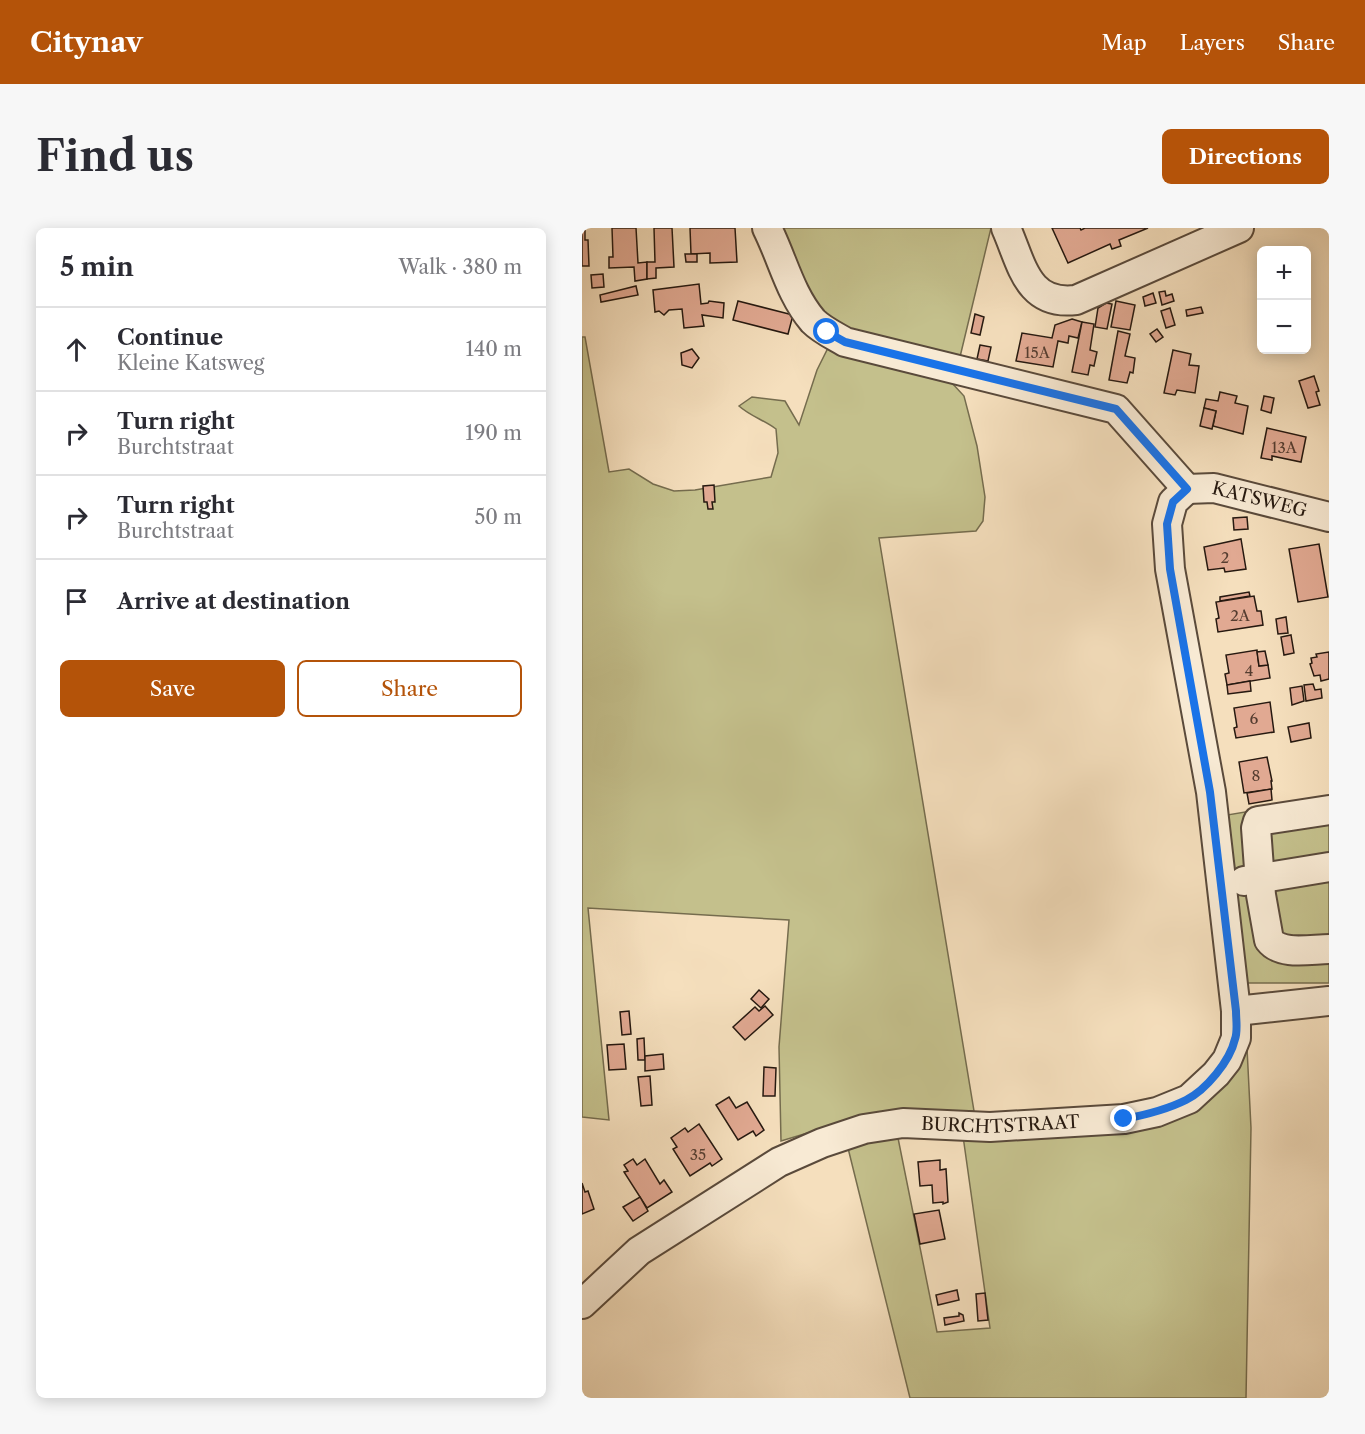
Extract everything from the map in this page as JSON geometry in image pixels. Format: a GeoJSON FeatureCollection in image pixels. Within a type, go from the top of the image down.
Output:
{"type":"FeatureCollection","features":[{"type":"Feature","properties":{"kind":"street"},"geometry":{"type":"LineString","coordinates":[[767,228],[794,294],[814,323],[827,332],[845,342],[1116,409],[1187,489]]}},
{"type":"Feature","properties":{"kind":"street"},"geometry":{"type":"LineString","coordinates":[[1006,228],[1034,289],[1054,301],[1066,302],[1076,300],[1239,228]]}},
{"type":"Feature","properties":{"kind":"street","name":"KATSWEG"},"geometry":{"type":"LineString","coordinates":[[1187,489],[1214,488],[1329,516]]}},
{"type":"Feature","properties":{"kind":"street","name":"BURCHTSTRAAT"},"geometry":{"type":"LineString","coordinates":[[582,1304],[639,1251],[779,1162],[822,1143],[864,1129],[903,1123],[990,1127],[1124,1119],[1157,1112],[1189,1099],[1216,1074],[1227,1060],[1236,1038],[1236,1011],[1210,792],[1170,569],[1167,524],[1173,502],[1187,489]]}},
{"type":"Feature","properties":{"kind":"street"},"geometry":{"type":"LineString","coordinates":[[1329,810],[1258,821],[1256,828],[1261,896],[1269,940],[1273,946],[1282,950],[1329,949]]}},
{"type":"Feature","properties":{"kind":"street"},"geometry":{"type":"LineString","coordinates":[[1221,886],[1329,867]]}},
{"type":"Feature","properties":{"kind":"street"},"geometry":{"type":"LineString","coordinates":[[1236,1011],[1329,1001]]}},
{"type":"Feature","properties":{"kind":"shaded area"},"geometry":{"type":"Polygon","coordinates":[[[783,228],[991,228],[959,361],[852,334],[816,307],[781,230],[783,228]]]}},
{"type":"Feature","properties":{"kind":"shaded area"},"geometry":{"type":"Polygon","coordinates":[[[582,337],[585,337],[609,472],[629,469],[653,484],[674,491],[695,490],[771,477],[778,453],[776,429],[739,406],[752,397],[785,401],[799,425],[817,370],[828,348],[951,382],[964,396],[977,446],[985,497],[983,521],[976,531],[879,538],[974,1111],[898,1111],[854,1119],[781,1141],[779,1047],[789,920],[588,908],[609,1120],[582,1117],[582,337]]]}},
{"type":"Feature","properties":{"kind":"shaded area"},"geometry":{"type":"Polygon","coordinates":[[[1329,798],[1329,983],[1246,983],[1221,816],[1329,798]]]}},
{"type":"Feature","properties":{"kind":"shaded area"},"geometry":{"type":"Polygon","coordinates":[[[1247,1048],[1251,1128],[1246,1398],[910,1398],[847,1144],[897,1133],[937,1332],[990,1328],[963,1136],[1115,1128],[1247,1048]]]}},
{"type":"Feature","properties":{"kind":"building"},"geometry":{"type":"Polygon","coordinates":[[[612,228],[636,228],[638,263],[647,262],[647,279],[635,281],[634,267],[609,268],[609,257],[613,257],[612,228]]]}},
{"type":"Feature","properties":{"kind":"building"},"geometry":{"type":"Polygon","coordinates":[[[654,228],[672,228],[674,267],[656,268],[656,278],[647,279],[647,262],[655,262],[654,228]]]}},
{"type":"Feature","properties":{"kind":"building"},"geometry":{"type":"Polygon","coordinates":[[[690,228],[735,228],[737,262],[710,263],[710,253],[691,254],[690,228]]]}},
{"type":"Feature","properties":{"kind":"building"},"geometry":{"type":"Polygon","coordinates":[[[1052,228],[1080,228],[1081,230],[1085,228],[1148,228],[1119,240],[1121,246],[1112,249],[1110,244],[1068,263],[1052,228]]]}},
{"type":"Feature","properties":{"kind":"building"},"geometry":{"type":"Polygon","coordinates":[[[582,230],[585,230],[585,240],[588,240],[589,266],[582,266],[582,230]]]}},
{"type":"Feature","properties":{"kind":"building"},"geometry":{"type":"Polygon","coordinates":[[[685,254],[697,254],[697,262],[686,262],[685,254]]]}},
{"type":"Feature","properties":{"kind":"building"},"geometry":{"type":"Polygon","coordinates":[[[603,274],[604,287],[592,288],[591,275],[603,274]]]}},
{"type":"Feature","properties":{"kind":"building"},"geometry":{"type":"Polygon","coordinates":[[[699,284],[701,304],[709,301],[724,303],[723,318],[702,315],[704,326],[684,328],[682,309],[669,310],[664,315],[659,311],[655,312],[653,290],[699,284]]]}},
{"type":"Feature","properties":{"kind":"building"},"geometry":{"type":"Polygon","coordinates":[[[636,286],[638,295],[601,302],[600,295],[636,286]]]}},
{"type":"Feature","properties":{"kind":"building"},"geometry":{"type":"Polygon","coordinates":[[[1165,291],[1166,296],[1172,294],[1174,301],[1162,305],[1159,292],[1165,291]]]}},
{"type":"Feature","properties":{"kind":"building"},"geometry":{"type":"Polygon","coordinates":[[[1153,293],[1156,303],[1145,306],[1143,297],[1153,293]]]}},
{"type":"Feature","properties":{"kind":"building"},"geometry":{"type":"Polygon","coordinates":[[[738,301],[793,315],[788,334],[733,320],[738,301]]]}},
{"type":"Feature","properties":{"kind":"building"},"geometry":{"type":"Polygon","coordinates":[[[1116,301],[1135,305],[1130,330],[1111,327],[1116,301]]]}},
{"type":"Feature","properties":{"kind":"building"},"geometry":{"type":"Polygon","coordinates":[[[1106,303],[1112,304],[1107,329],[1095,327],[1098,308],[1106,303]]]}},
{"type":"Feature","properties":{"kind":"building"},"geometry":{"type":"Polygon","coordinates":[[[1201,307],[1203,313],[1187,316],[1186,310],[1201,307]]]}},
{"type":"Feature","properties":{"kind":"building"},"geometry":{"type":"Polygon","coordinates":[[[1170,308],[1175,325],[1166,328],[1161,311],[1170,308]]]}},
{"type":"Feature","properties":{"kind":"building"},"geometry":{"type":"Polygon","coordinates":[[[975,314],[984,317],[980,335],[971,333],[975,314]]]}},
{"type":"Feature","properties":{"kind":"building"},"geometry":{"type":"Polygon","coordinates":[[[1072,319],[1082,322],[1078,338],[1069,336],[1068,343],[1058,341],[1053,367],[1016,361],[1022,333],[1052,338],[1055,325],[1072,319]]]}},
{"type":"Feature","properties":{"kind":"building"},"geometry":{"type":"Polygon","coordinates":[[[1082,322],[1094,324],[1090,350],[1097,352],[1094,366],[1090,365],[1088,375],[1072,372],[1082,322]]]}},
{"type":"Feature","properties":{"kind":"building"},"geometry":{"type":"Polygon","coordinates":[[[1157,329],[1163,337],[1156,342],[1150,334],[1157,329]]]}},
{"type":"Feature","properties":{"kind":"building"},"geometry":{"type":"Polygon","coordinates":[[[1118,331],[1130,334],[1125,356],[1135,358],[1133,373],[1130,372],[1127,383],[1109,380],[1118,331]]]}},
{"type":"Feature","properties":{"kind":"building"},"geometry":{"type":"Polygon","coordinates":[[[980,345],[991,347],[988,361],[977,359],[980,345]]]}},
{"type":"Feature","properties":{"kind":"building"},"geometry":{"type":"Polygon","coordinates":[[[692,349],[699,358],[692,368],[682,365],[681,353],[692,349]]]}},
{"type":"Feature","properties":{"kind":"building"},"geometry":{"type":"Polygon","coordinates":[[[1173,350],[1191,354],[1189,365],[1199,366],[1195,393],[1177,390],[1175,395],[1164,393],[1173,350]]]}},
{"type":"Feature","properties":{"kind":"building"},"geometry":{"type":"Polygon","coordinates":[[[1314,376],[1319,391],[1316,392],[1320,405],[1308,408],[1299,381],[1314,376]]]}},
{"type":"Feature","properties":{"kind":"building"},"geometry":{"type":"Polygon","coordinates":[[[1220,392],[1237,396],[1235,403],[1248,406],[1243,434],[1213,426],[1216,411],[1204,408],[1206,399],[1218,401],[1220,392]]]}},
{"type":"Feature","properties":{"kind":"building"},"geometry":{"type":"Polygon","coordinates":[[[1264,396],[1274,398],[1271,413],[1261,410],[1264,396]]]}},
{"type":"Feature","properties":{"kind":"building"},"geometry":{"type":"Polygon","coordinates":[[[1204,408],[1216,411],[1212,429],[1200,426],[1204,408]]]}},
{"type":"Feature","properties":{"kind":"building"},"geometry":{"type":"Polygon","coordinates":[[[1267,428],[1306,437],[1301,462],[1272,456],[1272,460],[1261,458],[1267,428]]]}},
{"type":"Feature","properties":{"kind":"building"},"geometry":{"type":"Polygon","coordinates":[[[714,485],[715,502],[712,502],[713,509],[708,509],[707,502],[704,502],[703,486],[714,485]]]}},
{"type":"Feature","properties":{"kind":"building"},"geometry":{"type":"Polygon","coordinates":[[[1247,517],[1248,529],[1234,530],[1233,518],[1247,517]]]}},
{"type":"Feature","properties":{"kind":"building"},"geometry":{"type":"Polygon","coordinates":[[[1241,539],[1246,569],[1225,572],[1224,568],[1208,570],[1204,547],[1241,539]]]}},
{"type":"Feature","properties":{"kind":"building"},"geometry":{"type":"Polygon","coordinates":[[[1319,544],[1328,597],[1298,602],[1289,549],[1319,544]]]}},
{"type":"Feature","properties":{"kind":"building"},"geometry":{"type":"Polygon","coordinates":[[[1249,592],[1250,596],[1220,601],[1220,597],[1249,592]]]}},
{"type":"Feature","properties":{"kind":"building"},"geometry":{"type":"Polygon","coordinates":[[[1254,596],[1257,611],[1261,611],[1263,625],[1218,632],[1216,619],[1219,618],[1216,602],[1254,596]]]}},
{"type":"Feature","properties":{"kind":"building"},"geometry":{"type":"Polygon","coordinates":[[[1286,617],[1288,633],[1278,634],[1276,619],[1286,617]]]}},
{"type":"Feature","properties":{"kind":"building"},"geometry":{"type":"Polygon","coordinates":[[[1291,635],[1294,653],[1284,655],[1281,637],[1291,635]]]}},
{"type":"Feature","properties":{"kind":"building"},"geometry":{"type":"Polygon","coordinates":[[[1257,650],[1259,666],[1268,665],[1270,678],[1227,685],[1225,674],[1229,673],[1226,655],[1257,650]]]}},
{"type":"Feature","properties":{"kind":"building"},"geometry":{"type":"Polygon","coordinates":[[[1265,651],[1268,665],[1259,666],[1257,652],[1265,651]]]}},
{"type":"Feature","properties":{"kind":"building"},"geometry":{"type":"Polygon","coordinates":[[[1329,652],[1329,679],[1321,681],[1320,675],[1314,676],[1310,664],[1312,663],[1311,658],[1317,657],[1316,654],[1329,652]]]}},
{"type":"Feature","properties":{"kind":"building"},"geometry":{"type":"Polygon","coordinates":[[[1250,681],[1251,691],[1228,694],[1227,685],[1250,681]]]}},
{"type":"Feature","properties":{"kind":"building"},"geometry":{"type":"Polygon","coordinates":[[[1313,684],[1315,690],[1321,689],[1322,698],[1306,701],[1304,685],[1313,684]]]}},
{"type":"Feature","properties":{"kind":"building"},"geometry":{"type":"Polygon","coordinates":[[[1302,686],[1304,701],[1292,705],[1290,688],[1302,686]]]}},
{"type":"Feature","properties":{"kind":"building"},"geometry":{"type":"Polygon","coordinates":[[[1270,702],[1274,732],[1236,738],[1234,708],[1270,702]]]}},
{"type":"Feature","properties":{"kind":"building"},"geometry":{"type":"Polygon","coordinates":[[[1309,723],[1311,738],[1291,742],[1288,727],[1309,723]]]}},
{"type":"Feature","properties":{"kind":"building"},"geometry":{"type":"Polygon","coordinates":[[[1267,757],[1272,789],[1244,793],[1239,762],[1267,757]]]}},
{"type":"Feature","properties":{"kind":"building"},"geometry":{"type":"Polygon","coordinates":[[[1271,789],[1272,800],[1249,804],[1247,793],[1271,789]]]}},
{"type":"Feature","properties":{"kind":"building"},"geometry":{"type":"Polygon","coordinates":[[[759,990],[769,999],[761,1008],[751,999],[759,990]]]}},
{"type":"Feature","properties":{"kind":"building"},"geometry":{"type":"Polygon","coordinates":[[[765,1006],[773,1015],[745,1040],[733,1027],[755,1007],[759,1011],[765,1006]]]}},
{"type":"Feature","properties":{"kind":"building"},"geometry":{"type":"Polygon","coordinates":[[[629,1011],[631,1034],[622,1035],[620,1012],[629,1011]]]}},
{"type":"Feature","properties":{"kind":"building"},"geometry":{"type":"Polygon","coordinates":[[[644,1038],[645,1060],[638,1060],[637,1039],[644,1038]]]}},
{"type":"Feature","properties":{"kind":"building"},"geometry":{"type":"Polygon","coordinates":[[[624,1044],[626,1069],[609,1070],[607,1045],[624,1044]]]}},
{"type":"Feature","properties":{"kind":"building"},"geometry":{"type":"Polygon","coordinates":[[[663,1054],[664,1069],[645,1071],[645,1056],[663,1054]]]}},
{"type":"Feature","properties":{"kind":"building"},"geometry":{"type":"Polygon","coordinates":[[[764,1067],[776,1068],[775,1096],[763,1096],[764,1067]]]}},
{"type":"Feature","properties":{"kind":"building"},"geometry":{"type":"Polygon","coordinates":[[[650,1076],[652,1105],[641,1106],[638,1077],[650,1076]]]}},
{"type":"Feature","properties":{"kind":"building"},"geometry":{"type":"Polygon","coordinates":[[[729,1097],[736,1108],[747,1102],[764,1130],[756,1136],[753,1131],[738,1140],[716,1105],[729,1097]]]}},
{"type":"Feature","properties":{"kind":"building"},"geometry":{"type":"Polygon","coordinates":[[[699,1124],[722,1159],[712,1166],[710,1163],[690,1176],[673,1149],[677,1147],[671,1138],[685,1128],[688,1132],[699,1124]]]}},
{"type":"Feature","properties":{"kind":"building"},"geometry":{"type":"Polygon","coordinates":[[[633,1159],[637,1165],[645,1159],[660,1184],[664,1180],[672,1192],[647,1208],[624,1172],[628,1171],[624,1165],[633,1159]]]}},
{"type":"Feature","properties":{"kind":"building"},"geometry":{"type":"Polygon","coordinates":[[[940,1160],[940,1170],[946,1169],[948,1202],[943,1204],[943,1202],[933,1203],[932,1185],[920,1186],[918,1162],[940,1160]]]}},
{"type":"Feature","properties":{"kind":"building"},"geometry":{"type":"Polygon","coordinates":[[[582,1183],[585,1192],[588,1191],[594,1209],[582,1214],[582,1183]]]}},
{"type":"Feature","properties":{"kind":"building"},"geometry":{"type":"Polygon","coordinates":[[[640,1197],[648,1211],[633,1221],[623,1207],[640,1197]]]}},
{"type":"Feature","properties":{"kind":"building"},"geometry":{"type":"Polygon","coordinates":[[[939,1210],[945,1239],[920,1244],[914,1214],[939,1210]]]}},
{"type":"Feature","properties":{"kind":"building"},"geometry":{"type":"Polygon","coordinates":[[[957,1290],[959,1300],[938,1305],[936,1295],[957,1290]]]}},
{"type":"Feature","properties":{"kind":"building"},"geometry":{"type":"Polygon","coordinates":[[[985,1293],[988,1320],[978,1321],[976,1294],[985,1293]]]}},
{"type":"Feature","properties":{"kind":"building"},"geometry":{"type":"Polygon","coordinates":[[[959,1313],[963,1315],[964,1321],[945,1325],[944,1318],[959,1316],[959,1313]]]}},
{"type":"Feature","properties":{"kind":"route"},"geometry":{"type":"LineString","coordinates":[[827,332],[845,342],[1116,409],[1187,489],[1173,502],[1167,524],[1170,569],[1210,792],[1236,1011],[1236,1038],[1227,1060],[1216,1074],[1189,1099],[1157,1112],[1124,1119]]}}]}
